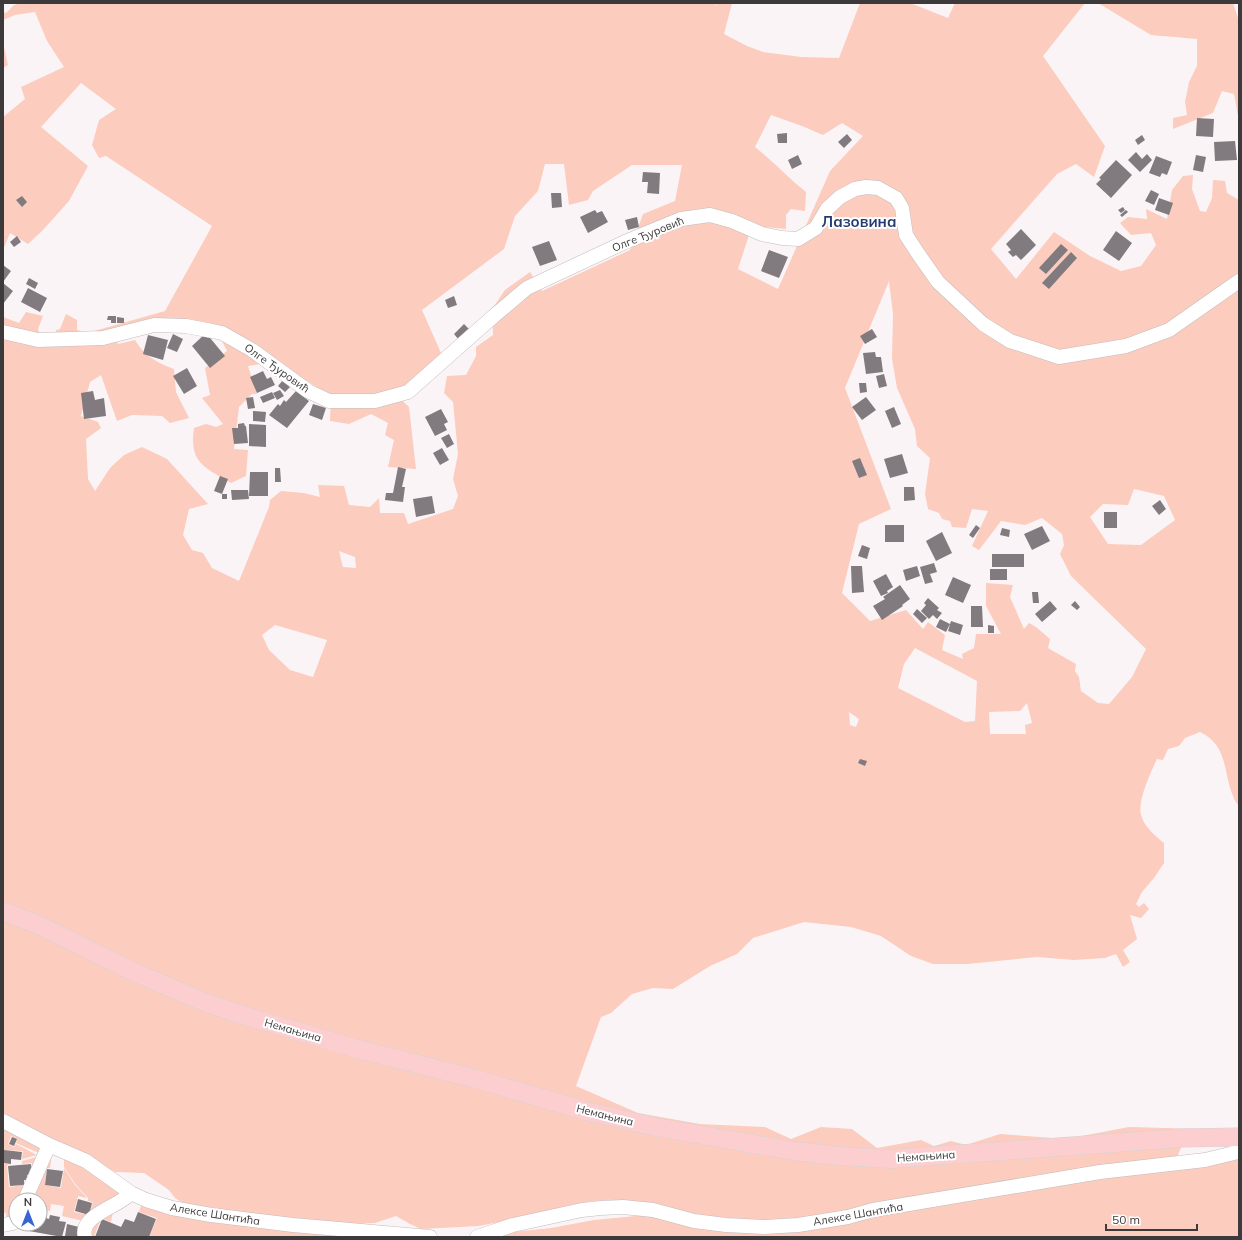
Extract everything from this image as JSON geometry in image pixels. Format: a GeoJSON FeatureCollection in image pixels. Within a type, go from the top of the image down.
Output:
{"type":"FeatureCollection","features":[{"type":"Feature","properties":{"kind":"main road","name":"Немањина"},"geometry":{"type":"LineString","coordinates":[[3,911],[41,926],[134,972],[204,1002],[236,1013],[354,1048],[476,1079],[586,1111],[656,1127],[794,1150],[839,1156],[891,1159],[1182,1138],[1239,1137]]}},
{"type":"Feature","properties":{"kind":"street","name":"Олге Ђуровић"},"geometry":{"type":"LineString","coordinates":[[3,332],[38,340],[102,338],[154,325],[186,326],[222,332],[257,354],[308,391],[329,401],[375,401],[408,392],[494,315],[527,288],[625,242],[681,219],[710,215],[762,234],[782,238],[798,239],[816,228],[828,209],[840,197],[855,189],[866,187],[878,188],[896,198],[902,208],[906,235],[923,261],[938,282],[983,324],[1010,341],[1059,357],[1126,346],[1169,330],[1239,281]]}},
{"type":"Feature","properties":{"kind":"street","name":"Алексе Шантића"},"geometry":{"type":"LineString","coordinates":[[3,1121],[49,1145],[86,1161],[131,1192],[146,1200],[172,1208],[211,1215],[293,1225],[400,1236],[430,1237]]}},
{"type":"Feature","properties":{"kind":"street"},"geometry":{"type":"LineString","coordinates":[[29,1192],[49,1145]]}},
{"type":"Feature","properties":{"kind":"street","name":"Алексе Шантића"},"geometry":{"type":"LineString","coordinates":[[477,1237],[513,1225],[582,1210],[624,1207],[653,1210],[694,1220],[726,1225],[764,1227],[798,1225],[848,1217],[873,1210],[1100,1172],[1205,1160],[1234,1152],[1239,1148]]}},
{"type":"Feature","properties":{"kind":"street"},"geometry":{"type":"LineString","coordinates":[[85,1237],[84,1228],[89,1220],[122,1201],[131,1192]]}},
{"type":"Feature","properties":{"kind":"shaded area"},"geometry":{"type":"Polygon","coordinates":[[[21,3],[717,3],[715,7],[718,3],[732,3],[724,34],[747,46],[763,52],[801,57],[839,58],[860,3],[910,3],[948,18],[955,3],[1085,3],[1043,56],[1105,146],[1094,177],[1076,164],[1057,174],[991,249],[1016,279],[1054,232],[1090,256],[1121,271],[1141,266],[1156,245],[1151,233],[1131,235],[1120,223],[1128,217],[1147,219],[1146,209],[1167,219],[1172,190],[1183,176],[1193,175],[1192,189],[1200,211],[1206,212],[1212,198],[1213,180],[1225,181],[1227,193],[1239,200],[1239,807],[1233,797],[1220,752],[1216,744],[1209,737],[1200,732],[1185,738],[1179,746],[1168,749],[1163,760],[1157,759],[1145,787],[1140,809],[1142,819],[1147,827],[1164,843],[1164,863],[1142,892],[1136,904],[1139,907],[1144,903],[1149,909],[1141,918],[1130,915],[1137,939],[1123,950],[1130,962],[1123,967],[1116,954],[1105,958],[1074,960],[1037,957],[967,964],[933,964],[911,956],[881,936],[851,927],[804,922],[753,938],[737,954],[710,966],[673,989],[653,988],[632,994],[611,1013],[601,1017],[576,1086],[638,1113],[700,1124],[765,1127],[791,1139],[821,1127],[852,1129],[877,1148],[921,1140],[934,1146],[951,1141],[966,1145],[1000,1134],[1066,1139],[1129,1127],[1236,1130],[1179,1145],[1181,1148],[1177,1157],[797,1219],[763,1221],[695,1215],[632,1201],[611,1200],[570,1205],[524,1217],[479,1226],[421,1229],[396,1216],[375,1223],[351,1224],[201,1209],[183,1203],[175,1198],[169,1190],[144,1173],[115,1172],[3,1113],[3,317],[19,323],[26,312],[43,316],[38,329],[42,345],[52,347],[56,330],[60,329],[66,314],[77,320],[77,330],[87,333],[165,311],[212,226],[106,156],[99,158],[92,145],[99,120],[116,109],[81,83],[41,127],[88,166],[69,201],[42,231],[28,244],[10,233],[3,250],[3,117],[25,99],[21,87],[64,67],[47,41],[35,12],[15,15],[3,20],[3,12],[6,13],[14,5],[21,3]],[[771,115],[755,147],[806,192],[805,211],[791,209],[786,215],[786,229],[764,227],[749,235],[738,269],[778,289],[830,171],[863,136],[842,123],[823,135],[771,115]],[[545,164],[538,191],[515,216],[504,249],[422,310],[441,353],[405,386],[391,390],[409,407],[416,469],[388,467],[394,440],[385,435],[388,423],[371,414],[349,424],[330,421],[331,396],[251,346],[260,364],[248,366],[257,394],[252,394],[239,407],[234,449],[248,450],[246,476],[231,483],[213,473],[200,463],[196,457],[193,440],[194,428],[206,424],[216,427],[223,424],[202,398],[210,395],[205,368],[227,351],[215,327],[112,332],[118,344],[135,340],[147,355],[174,369],[176,392],[189,418],[170,423],[162,416],[132,415],[117,421],[101,375],[90,382],[81,416],[98,422],[101,428],[86,439],[88,479],[95,491],[110,468],[124,455],[142,447],[167,459],[208,504],[189,509],[183,535],[192,550],[203,553],[212,568],[239,581],[269,507],[270,500],[281,491],[304,493],[320,497],[318,485],[344,486],[349,505],[370,507],[379,498],[380,513],[404,513],[408,524],[453,509],[458,496],[453,479],[458,454],[453,402],[444,393],[447,376],[466,375],[476,356],[476,347],[493,335],[492,309],[505,290],[530,272],[542,291],[630,250],[643,214],[675,201],[682,165],[632,165],[593,191],[588,200],[569,205],[564,164],[545,164]],[[889,281],[845,388],[891,509],[859,524],[842,593],[870,621],[906,610],[923,629],[928,622],[945,635],[942,650],[963,659],[962,654],[974,648],[976,634],[1001,634],[986,606],[986,583],[1013,585],[1010,597],[1024,629],[1029,623],[1036,627],[1050,639],[1048,648],[1076,664],[1075,671],[1079,677],[1081,691],[1098,703],[1109,704],[1132,677],[1146,649],[1071,576],[1060,554],[1064,545],[1062,534],[1042,518],[1025,525],[1001,521],[979,550],[972,546],[988,511],[972,509],[966,528],[952,527],[950,521],[942,519],[939,513],[928,509],[925,494],[930,458],[917,446],[915,429],[897,388],[892,359],[893,314],[889,281]],[[1134,489],[1128,505],[1103,504],[1090,517],[1108,544],[1141,545],[1175,520],[1164,496],[1134,489]],[[339,551],[343,567],[356,568],[355,557],[339,551]],[[275,625],[262,635],[269,650],[290,670],[313,677],[327,640],[275,625]],[[915,648],[904,664],[898,688],[965,722],[975,721],[977,681],[915,648]],[[1027,703],[1020,711],[989,712],[990,734],[1026,734],[1025,725],[1032,723],[1027,703]],[[849,712],[850,725],[856,727],[859,719],[849,712]]]}},
{"type":"Feature","properties":{"kind":"shaded area"},"geometry":{"type":"Polygon","coordinates":[[[1098,3],[1233,3],[1239,21],[1239,121],[1234,94],[1222,91],[1213,113],[1173,129],[1173,118],[1187,115],[1185,102],[1189,82],[1197,66],[1197,39],[1151,35],[1098,3]]]}},
{"type":"Feature","properties":{"kind":"shaded area"},"geometry":{"type":"Polygon","coordinates":[[[3,43],[8,65],[3,68],[3,43]]]}},
{"type":"Feature","properties":{"kind":"shaded area"},"geometry":{"type":"Polygon","coordinates":[[[3,1127],[41,1147],[39,1153],[16,1143],[17,1139],[11,1136],[8,1144],[14,1147],[16,1144],[37,1155],[22,1159],[23,1151],[4,1150],[3,1158],[3,1127]]]}},
{"type":"Feature","properties":{"kind":"shaded area"},"geometry":{"type":"Polygon","coordinates":[[[52,1153],[50,1168],[47,1168],[45,1185],[61,1188],[64,1168],[75,1185],[87,1198],[78,1196],[74,1212],[89,1215],[93,1202],[88,1201],[88,1198],[76,1185],[64,1167],[64,1157],[74,1161],[118,1191],[120,1194],[83,1221],[62,1216],[64,1206],[51,1204],[50,1211],[48,1211],[48,1192],[33,1192],[52,1153]]]}},
{"type":"Feature","properties":{"kind":"shaded area"},"geometry":{"type":"Polygon","coordinates":[[[1239,1156],[1239,1237],[495,1237],[513,1232],[551,1228],[594,1220],[636,1216],[651,1216],[693,1226],[873,1215],[1239,1156]]]}},
{"type":"Feature","properties":{"kind":"shaded area"},"geometry":{"type":"Polygon","coordinates":[[[37,1157],[33,1173],[32,1163],[22,1164],[22,1161],[37,1157]]]}},
{"type":"Feature","properties":{"kind":"shaded area"},"geometry":{"type":"Polygon","coordinates":[[[3,1164],[11,1164],[7,1165],[9,1187],[25,1185],[25,1181],[29,1181],[24,1192],[8,1192],[7,1220],[6,1213],[3,1213],[3,1164]]]}},
{"type":"Feature","properties":{"kind":"shaded area"},"geometry":{"type":"Polygon","coordinates":[[[141,1206],[381,1237],[149,1237],[157,1218],[139,1212],[141,1206]]]}},
{"type":"Feature","properties":{"kind":"shaded area"},"geometry":{"type":"Polygon","coordinates":[[[112,1210],[111,1222],[101,1218],[94,1237],[91,1237],[89,1228],[94,1220],[112,1210]]]}},
{"type":"Feature","properties":{"kind":"building"},"geometry":{"type":"Polygon","coordinates":[[[1197,118],[1214,119],[1213,137],[1196,136],[1197,118]]]}},
{"type":"Feature","properties":{"kind":"building"},"geometry":{"type":"Polygon","coordinates":[[[787,133],[787,143],[778,143],[777,134],[787,133]]]}},
{"type":"Feature","properties":{"kind":"building"},"geometry":{"type":"Polygon","coordinates":[[[847,134],[852,140],[844,148],[838,142],[847,134]]]}},
{"type":"Feature","properties":{"kind":"building"},"geometry":{"type":"Polygon","coordinates":[[[1142,135],[1145,140],[1138,145],[1135,140],[1142,135]]]}},
{"type":"Feature","properties":{"kind":"building"},"geometry":{"type":"Polygon","coordinates":[[[1235,141],[1237,160],[1215,161],[1214,142],[1235,141]]]}},
{"type":"Feature","properties":{"kind":"building"},"geometry":{"type":"Polygon","coordinates":[[[1136,152],[1142,159],[1147,154],[1152,160],[1140,172],[1128,160],[1136,152]]]}},
{"type":"Feature","properties":{"kind":"building"},"geometry":{"type":"Polygon","coordinates":[[[798,155],[802,164],[792,169],[788,160],[798,155]]]}},
{"type":"Feature","properties":{"kind":"building"},"geometry":{"type":"Polygon","coordinates":[[[1196,155],[1206,157],[1203,172],[1193,170],[1196,155]]]}},
{"type":"Feature","properties":{"kind":"building"},"geometry":{"type":"Polygon","coordinates":[[[1156,156],[1172,162],[1167,175],[1162,173],[1160,177],[1149,173],[1156,156]]]}},
{"type":"Feature","properties":{"kind":"building"},"geometry":{"type":"Polygon","coordinates":[[[1116,160],[1132,175],[1111,198],[1096,184],[1101,179],[1099,178],[1116,160]]]}},
{"type":"Feature","properties":{"kind":"building"},"geometry":{"type":"Polygon","coordinates":[[[643,172],[660,173],[659,194],[647,193],[648,182],[642,182],[643,172]]]}},
{"type":"Feature","properties":{"kind":"building"},"geometry":{"type":"Polygon","coordinates":[[[1151,190],[1159,194],[1154,205],[1145,201],[1151,190]]]}},
{"type":"Feature","properties":{"kind":"building"},"geometry":{"type":"Polygon","coordinates":[[[551,193],[561,193],[562,207],[552,208],[551,193]]]}},
{"type":"Feature","properties":{"kind":"building"},"geometry":{"type":"Polygon","coordinates":[[[22,196],[27,202],[22,207],[16,200],[22,196]]]}},
{"type":"Feature","properties":{"kind":"building"},"geometry":{"type":"Polygon","coordinates":[[[1159,198],[1173,203],[1169,215],[1155,210],[1159,198]]]}},
{"type":"Feature","properties":{"kind":"building"},"geometry":{"type":"Polygon","coordinates":[[[1123,207],[1125,210],[1121,213],[1118,210],[1123,207]]]}},
{"type":"Feature","properties":{"kind":"building"},"geometry":{"type":"Polygon","coordinates":[[[595,210],[597,213],[602,211],[608,222],[588,233],[580,217],[595,210]]]}},
{"type":"Feature","properties":{"kind":"building"},"geometry":{"type":"Polygon","coordinates":[[[1126,210],[1128,212],[1122,217],[1120,215],[1126,210]]]}},
{"type":"Feature","properties":{"kind":"building"},"geometry":{"type":"Polygon","coordinates":[[[637,217],[639,227],[628,230],[625,220],[637,217]]]}},
{"type":"Feature","properties":{"kind":"building"},"geometry":{"type":"Polygon","coordinates":[[[1021,229],[1036,245],[1021,260],[1016,255],[1013,257],[1008,252],[1011,250],[1006,244],[1021,229]]]}},
{"type":"Feature","properties":{"kind":"building"},"geometry":{"type":"Polygon","coordinates":[[[1116,231],[1132,243],[1119,261],[1103,250],[1116,231]]]}},
{"type":"Feature","properties":{"kind":"building"},"geometry":{"type":"Polygon","coordinates":[[[17,236],[21,242],[14,247],[10,242],[17,236]]]}},
{"type":"Feature","properties":{"kind":"building"},"geometry":{"type":"Polygon","coordinates":[[[549,241],[557,260],[540,266],[532,247],[549,241]]]}},
{"type":"Feature","properties":{"kind":"building"},"geometry":{"type":"Polygon","coordinates":[[[1061,244],[1068,250],[1046,274],[1039,268],[1061,244]]]}},
{"type":"Feature","properties":{"kind":"building"},"geometry":{"type":"Polygon","coordinates":[[[769,250],[788,257],[779,278],[761,271],[769,250]]]}},
{"type":"Feature","properties":{"kind":"building"},"geometry":{"type":"Polygon","coordinates":[[[1071,252],[1077,258],[1049,289],[1042,283],[1071,252]]]}},
{"type":"Feature","properties":{"kind":"building"},"geometry":{"type":"Polygon","coordinates":[[[3,265],[11,271],[3,282],[3,265]]]}},
{"type":"Feature","properties":{"kind":"building"},"geometry":{"type":"Polygon","coordinates":[[[29,278],[38,283],[35,289],[26,284],[29,278]]]}},
{"type":"Feature","properties":{"kind":"building"},"geometry":{"type":"Polygon","coordinates":[[[3,283],[13,291],[3,304],[3,283]]]}},
{"type":"Feature","properties":{"kind":"building"},"geometry":{"type":"Polygon","coordinates":[[[28,288],[47,298],[40,312],[21,302],[28,288]]]}},
{"type":"Feature","properties":{"kind":"building"},"geometry":{"type":"Polygon","coordinates":[[[454,296],[457,305],[448,308],[445,300],[454,296]]]}},
{"type":"Feature","properties":{"kind":"building"},"geometry":{"type":"Polygon","coordinates":[[[108,316],[116,316],[116,323],[111,323],[111,320],[107,320],[108,316]]]}},
{"type":"Feature","properties":{"kind":"building"},"geometry":{"type":"Polygon","coordinates":[[[117,317],[124,318],[124,323],[117,323],[117,317]]]}},
{"type":"Feature","properties":{"kind":"building"},"geometry":{"type":"Polygon","coordinates":[[[464,324],[470,330],[459,340],[454,334],[464,324]]]}},
{"type":"Feature","properties":{"kind":"building"},"geometry":{"type":"Polygon","coordinates":[[[872,329],[877,337],[865,344],[860,336],[872,329]]]}},
{"type":"Feature","properties":{"kind":"building"},"geometry":{"type":"Polygon","coordinates":[[[206,333],[225,356],[210,368],[192,346],[206,333]]]}},
{"type":"Feature","properties":{"kind":"building"},"geometry":{"type":"Polygon","coordinates":[[[173,334],[183,339],[177,352],[167,348],[173,334]]]}},
{"type":"Feature","properties":{"kind":"building"},"geometry":{"type":"Polygon","coordinates":[[[148,335],[168,340],[163,360],[143,354],[148,335]]]}},
{"type":"Feature","properties":{"kind":"building"},"geometry":{"type":"Polygon","coordinates":[[[875,352],[876,357],[881,357],[883,372],[866,374],[863,353],[875,352]]]}},
{"type":"Feature","properties":{"kind":"building"},"geometry":{"type":"Polygon","coordinates":[[[187,368],[197,386],[184,394],[173,376],[187,368]]]}},
{"type":"Feature","properties":{"kind":"building"},"geometry":{"type":"Polygon","coordinates":[[[263,371],[267,379],[271,377],[275,385],[257,393],[250,377],[263,371]]]}},
{"type":"Feature","properties":{"kind":"building"},"geometry":{"type":"Polygon","coordinates":[[[884,374],[887,386],[879,388],[876,376],[884,374]]]}},
{"type":"Feature","properties":{"kind":"building"},"geometry":{"type":"Polygon","coordinates":[[[283,380],[290,387],[285,392],[278,386],[283,380]]]}},
{"type":"Feature","properties":{"kind":"building"},"geometry":{"type":"Polygon","coordinates":[[[859,383],[866,383],[867,392],[860,393],[859,383]]]}},
{"type":"Feature","properties":{"kind":"building"},"geometry":{"type":"Polygon","coordinates":[[[280,390],[284,396],[277,400],[273,393],[280,390]]]}},
{"type":"Feature","properties":{"kind":"building"},"geometry":{"type":"Polygon","coordinates":[[[93,391],[95,400],[104,398],[106,416],[84,419],[81,393],[93,391]]]}},
{"type":"Feature","properties":{"kind":"building"},"geometry":{"type":"Polygon","coordinates":[[[296,391],[309,401],[287,428],[269,415],[278,404],[280,406],[284,400],[286,402],[296,391]]]}},
{"type":"Feature","properties":{"kind":"building"},"geometry":{"type":"Polygon","coordinates":[[[272,392],[275,398],[263,403],[260,397],[272,392]]]}},
{"type":"Feature","properties":{"kind":"building"},"geometry":{"type":"Polygon","coordinates":[[[253,397],[255,408],[248,409],[246,398],[253,397]]]}},
{"type":"Feature","properties":{"kind":"building"},"geometry":{"type":"Polygon","coordinates":[[[866,397],[876,410],[862,420],[852,407],[866,397]]]}},
{"type":"Feature","properties":{"kind":"building"},"geometry":{"type":"Polygon","coordinates":[[[313,404],[326,408],[322,420],[309,415],[313,404]]]}},
{"type":"Feature","properties":{"kind":"building"},"geometry":{"type":"Polygon","coordinates":[[[894,407],[901,424],[892,428],[885,411],[894,407]]]}},
{"type":"Feature","properties":{"kind":"building"},"geometry":{"type":"Polygon","coordinates":[[[441,409],[448,422],[444,424],[447,430],[435,436],[425,417],[441,409]]]}},
{"type":"Feature","properties":{"kind":"building"},"geometry":{"type":"Polygon","coordinates":[[[253,411],[266,412],[265,422],[253,421],[253,411]]]}},
{"type":"Feature","properties":{"kind":"building"},"geometry":{"type":"Polygon","coordinates":[[[244,423],[246,426],[248,443],[234,444],[232,428],[238,428],[238,424],[244,423]]]}},
{"type":"Feature","properties":{"kind":"building"},"geometry":{"type":"Polygon","coordinates":[[[249,424],[266,425],[266,447],[249,446],[249,424]]]}},
{"type":"Feature","properties":{"kind":"building"},"geometry":{"type":"Polygon","coordinates":[[[449,434],[454,444],[447,448],[441,438],[449,434]]]}},
{"type":"Feature","properties":{"kind":"building"},"geometry":{"type":"Polygon","coordinates":[[[442,448],[449,460],[440,465],[433,453],[442,448]]]}},
{"type":"Feature","properties":{"kind":"building"},"geometry":{"type":"Polygon","coordinates":[[[902,454],[908,473],[890,478],[884,459],[902,454]]]}},
{"type":"Feature","properties":{"kind":"building"},"geometry":{"type":"Polygon","coordinates":[[[860,458],[867,475],[859,478],[852,461],[860,458]]]}},
{"type":"Feature","properties":{"kind":"building"},"geometry":{"type":"Polygon","coordinates":[[[398,467],[406,469],[402,487],[405,487],[403,502],[385,500],[386,493],[393,493],[398,467]]]}},
{"type":"Feature","properties":{"kind":"building"},"geometry":{"type":"Polygon","coordinates":[[[275,468],[280,468],[281,482],[275,482],[275,468]]]}},
{"type":"Feature","properties":{"kind":"building"},"geometry":{"type":"Polygon","coordinates":[[[250,472],[268,472],[268,496],[249,496],[250,472]]]}},
{"type":"Feature","properties":{"kind":"building"},"geometry":{"type":"Polygon","coordinates":[[[220,476],[228,479],[222,494],[214,491],[220,476]]]}},
{"type":"Feature","properties":{"kind":"building"},"geometry":{"type":"Polygon","coordinates":[[[904,487],[914,487],[915,500],[904,501],[904,487]]]}},
{"type":"Feature","properties":{"kind":"building"},"geometry":{"type":"Polygon","coordinates":[[[231,490],[248,490],[249,499],[232,500],[231,490]]]}},
{"type":"Feature","properties":{"kind":"building"},"geometry":{"type":"Polygon","coordinates":[[[222,494],[227,494],[227,499],[222,499],[222,494]]]}},
{"type":"Feature","properties":{"kind":"building"},"geometry":{"type":"Polygon","coordinates":[[[432,496],[435,513],[416,517],[413,499],[432,496]]]}},
{"type":"Feature","properties":{"kind":"building"},"geometry":{"type":"Polygon","coordinates":[[[1160,500],[1166,509],[1159,515],[1152,506],[1160,500]]]}},
{"type":"Feature","properties":{"kind":"building"},"geometry":{"type":"Polygon","coordinates":[[[1104,512],[1117,512],[1117,528],[1104,528],[1104,512]]]}},
{"type":"Feature","properties":{"kind":"building"},"geometry":{"type":"Polygon","coordinates":[[[885,525],[904,525],[904,542],[885,542],[885,525]]]}},
{"type":"Feature","properties":{"kind":"building"},"geometry":{"type":"Polygon","coordinates":[[[976,525],[980,528],[973,538],[969,535],[976,525]]]}},
{"type":"Feature","properties":{"kind":"building"},"geometry":{"type":"Polygon","coordinates":[[[1042,526],[1050,541],[1032,550],[1024,534],[1042,526]]]}},
{"type":"Feature","properties":{"kind":"building"},"geometry":{"type":"Polygon","coordinates":[[[1002,528],[1010,530],[1009,537],[1000,535],[1002,528]]]}},
{"type":"Feature","properties":{"kind":"building"},"geometry":{"type":"Polygon","coordinates":[[[942,532],[952,553],[936,561],[926,541],[942,532]]]}},
{"type":"Feature","properties":{"kind":"building"},"geometry":{"type":"Polygon","coordinates":[[[862,545],[870,548],[867,559],[858,556],[862,545]]]}},
{"type":"Feature","properties":{"kind":"building"},"geometry":{"type":"Polygon","coordinates":[[[992,554],[1024,554],[1024,567],[992,567],[992,554]]]}},
{"type":"Feature","properties":{"kind":"building"},"geometry":{"type":"Polygon","coordinates":[[[934,563],[937,572],[930,574],[933,582],[925,584],[920,567],[934,563]]]}},
{"type":"Feature","properties":{"kind":"building"},"geometry":{"type":"Polygon","coordinates":[[[851,566],[862,566],[864,592],[852,593],[851,566]]]}},
{"type":"Feature","properties":{"kind":"building"},"geometry":{"type":"Polygon","coordinates":[[[917,566],[920,576],[906,581],[903,570],[917,566]]]}},
{"type":"Feature","properties":{"kind":"building"},"geometry":{"type":"Polygon","coordinates":[[[990,569],[1007,569],[1007,580],[990,580],[990,569]]]}},
{"type":"Feature","properties":{"kind":"building"},"geometry":{"type":"Polygon","coordinates":[[[886,574],[893,587],[887,591],[888,593],[881,596],[873,581],[886,574]]]}},
{"type":"Feature","properties":{"kind":"building"},"geometry":{"type":"Polygon","coordinates":[[[953,577],[971,585],[963,603],[945,595],[953,577]]]}},
{"type":"Feature","properties":{"kind":"building"},"geometry":{"type":"Polygon","coordinates":[[[900,585],[910,599],[902,605],[903,606],[882,620],[873,606],[885,599],[883,597],[900,585]]]}},
{"type":"Feature","properties":{"kind":"building"},"geometry":{"type":"Polygon","coordinates":[[[1032,592],[1038,592],[1039,603],[1033,603],[1032,592]]]}},
{"type":"Feature","properties":{"kind":"building"},"geometry":{"type":"Polygon","coordinates":[[[928,598],[939,608],[937,610],[942,613],[937,619],[933,615],[929,619],[921,611],[926,605],[924,603],[928,598]]]}},
{"type":"Feature","properties":{"kind":"building"},"geometry":{"type":"Polygon","coordinates":[[[1050,601],[1057,609],[1042,622],[1035,614],[1050,601]]]}},
{"type":"Feature","properties":{"kind":"building"},"geometry":{"type":"Polygon","coordinates":[[[1075,601],[1080,607],[1077,610],[1071,605],[1075,601]]]}},
{"type":"Feature","properties":{"kind":"building"},"geometry":{"type":"Polygon","coordinates":[[[971,606],[982,606],[983,627],[971,627],[971,606]]]}},
{"type":"Feature","properties":{"kind":"building"},"geometry":{"type":"Polygon","coordinates":[[[917,609],[927,618],[922,623],[913,614],[917,609]]]}},
{"type":"Feature","properties":{"kind":"building"},"geometry":{"type":"Polygon","coordinates":[[[940,619],[950,624],[946,632],[936,627],[940,619]]]}},
{"type":"Feature","properties":{"kind":"building"},"geometry":{"type":"Polygon","coordinates":[[[951,621],[963,625],[960,635],[948,631],[951,621]]]}},
{"type":"Feature","properties":{"kind":"building"},"geometry":{"type":"Polygon","coordinates":[[[988,625],[994,626],[994,633],[988,633],[988,625]]]}},
{"type":"Feature","properties":{"kind":"building"},"geometry":{"type":"Polygon","coordinates":[[[860,759],[867,761],[865,766],[858,763],[860,759]]]}},
{"type":"Feature","properties":{"kind":"building"},"geometry":{"type":"Polygon","coordinates":[[[12,1137],[17,1139],[14,1146],[9,1144],[12,1137]]]}},
{"type":"Feature","properties":{"kind":"building"},"geometry":{"type":"Polygon","coordinates":[[[4,1150],[22,1152],[21,1160],[11,1159],[11,1164],[3,1163],[4,1150]]]}},
{"type":"Feature","properties":{"kind":"building"},"geometry":{"type":"Polygon","coordinates":[[[31,1164],[32,1175],[27,1175],[27,1180],[24,1180],[24,1185],[10,1186],[8,1166],[31,1164]]]}},
{"type":"Feature","properties":{"kind":"building"},"geometry":{"type":"Polygon","coordinates":[[[47,1169],[63,1171],[60,1187],[45,1185],[47,1169]]]}},
{"type":"Feature","properties":{"kind":"building"},"geometry":{"type":"Polygon","coordinates":[[[78,1199],[92,1203],[89,1215],[75,1211],[78,1199]]]}},
{"type":"Feature","properties":{"kind":"building"},"geometry":{"type":"Polygon","coordinates":[[[138,1212],[156,1219],[149,1237],[95,1237],[102,1219],[121,1227],[125,1219],[134,1222],[138,1212]]]}},
{"type":"Feature","properties":{"kind":"building"},"geometry":{"type":"Polygon","coordinates":[[[50,1215],[60,1217],[59,1221],[66,1222],[62,1237],[34,1232],[48,1232],[48,1219],[50,1215]]]}},
{"type":"Feature","properties":{"kind":"building"},"geometry":{"type":"Polygon","coordinates":[[[67,1224],[79,1227],[78,1237],[65,1236],[67,1224]]]}},
{"type":"Feature","properties":{"kind":"district","name":"Лазовина"},"geometry":{"type":"Point","coordinates":[859,222]}}]}
